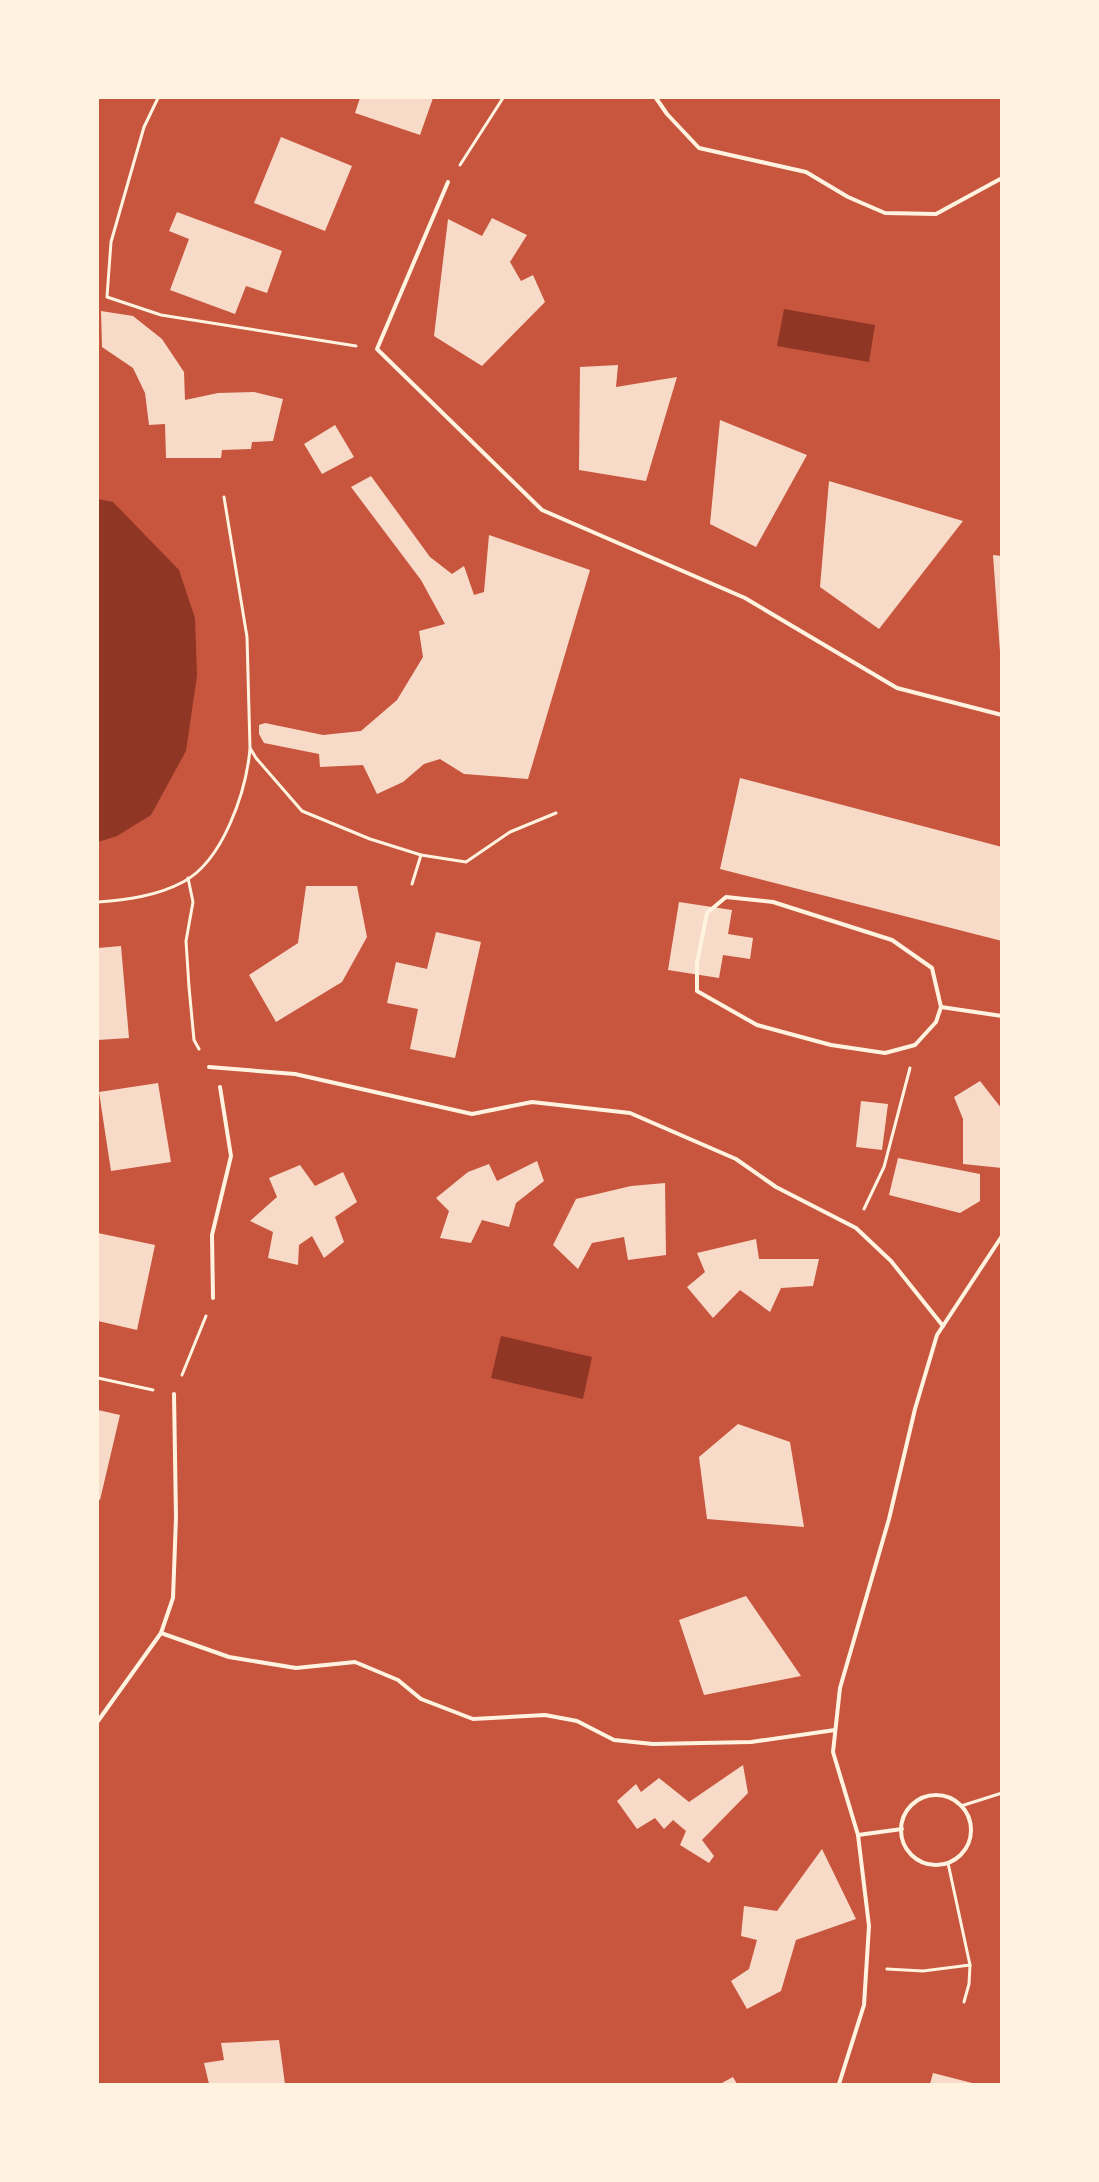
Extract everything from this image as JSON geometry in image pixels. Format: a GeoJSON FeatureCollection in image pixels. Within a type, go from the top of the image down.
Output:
{"type":"FeatureCollection","features":[{"type":"Feature","properties":{"kind":"lane"},"geometry":{"type":"LineString","coordinates":[[656,98],[667,114],[699,148],[806,172],[848,196],[886,213],[936,214],[1002,178]]}},
{"type":"Feature","properties":{"kind":"lane"},"geometry":{"type":"LineString","coordinates":[[448,182],[377,349],[542,510],[745,598],[897,688],[1002,715]]}},
{"type":"Feature","properties":{"kind":"lane"},"geometry":{"type":"LineString","coordinates":[[726,897],[773,902],[892,940],[932,968],[941,1007],[936,1022],[915,1045],[885,1053],[831,1045],[757,1025],[697,992],[697,963],[707,912],[726,897]]}},
{"type":"Feature","properties":{"kind":"lane"},"geometry":{"type":"LineString","coordinates":[[941,1007],[1002,1016]]}},
{"type":"Feature","properties":{"kind":"lane"},"geometry":{"type":"LineString","coordinates":[[209,1067],[295,1074],[472,1114],[532,1102],[630,1113],[736,1159],[776,1187],[856,1228],[891,1261],[943,1326]]}},
{"type":"Feature","properties":{"kind":"lane"},"geometry":{"type":"LineString","coordinates":[[213,1298],[212,1235],[231,1156],[220,1087]]}},
{"type":"Feature","properties":{"kind":"lane"},"geometry":{"type":"LineString","coordinates":[[839,2084],[864,2004],[869,1926],[858,1835],[833,1752],[840,1688],[889,1519],[915,1409],[937,1335],[1002,1236]]}},
{"type":"Feature","properties":{"kind":"lane"},"geometry":{"type":"LineString","coordinates":[[98,1721],[161,1633],[173,1598],[176,1518],[174,1394]]}},
{"type":"Feature","properties":{"kind":"lane"},"geometry":{"type":"LineString","coordinates":[[161,1633],[229,1657],[296,1668],[354,1662],[398,1680],[421,1699],[473,1719],[545,1715],[577,1721],[614,1740],[653,1744],[751,1742],[835,1730]]}},
{"type":"Feature","properties":{"kind":"lane"},"geometry":{"type":"LineString","coordinates":[[939,1796],[951,1799],[961,1806],[970,1820],[972,1831],[969,1843],[962,1854],[948,1863],[936,1865],[924,1863],[914,1857],[906,1848],[902,1837],[902,1829],[906,1813],[914,1804],[928,1797],[939,1796]]}},
{"type":"Feature","properties":{"kind":"lane"},"geometry":{"type":"LineString","coordinates":[[858,1835],[902,1829]]}},
{"type":"Feature","properties":{"kind":"path"},"geometry":{"type":"LineString","coordinates":[[158,98],[144,127],[110,242],[108,297],[161,315],[377,349]]}},
{"type":"Feature","properties":{"kind":"path"},"geometry":{"type":"LineString","coordinates":[[448,182],[503,98]]}},
{"type":"Feature","properties":{"kind":"path"},"geometry":{"type":"LineString","coordinates":[[98,902],[119,901],[153,894],[188,878],[211,857],[225,834],[240,800],[248,774],[250,748],[248,637],[224,497]]}},
{"type":"Feature","properties":{"kind":"path"},"geometry":{"type":"LineString","coordinates":[[250,748],[265,771],[302,811],[370,838],[421,855],[466,862],[510,832],[556,813]]}},
{"type":"Feature","properties":{"kind":"path"},"geometry":{"type":"LineString","coordinates":[[412,884],[421,855]]}},
{"type":"Feature","properties":{"kind":"path"},"geometry":{"type":"LineString","coordinates":[[188,878],[193,902],[186,941],[194,1040],[209,1067]]}},
{"type":"Feature","properties":{"kind":"path"},"geometry":{"type":"LineString","coordinates":[[856,1228],[884,1168],[913,1060]]}},
{"type":"Feature","properties":{"kind":"path"},"geometry":{"type":"LineString","coordinates":[[98,1378],[174,1394],[213,1298]]}},
{"type":"Feature","properties":{"kind":"path"},"geometry":{"type":"LineString","coordinates":[[961,1806],[1002,1793]]}},
{"type":"Feature","properties":{"kind":"path"},"geometry":{"type":"LineString","coordinates":[[948,1863],[970,1965],[969,1984],[964,2002]]}},
{"type":"Feature","properties":{"kind":"path"},"geometry":{"type":"LineString","coordinates":[[866,1968],[923,1971],[970,1965]]}},
{"type":"Feature","properties":{"kind":"shaded area"},"geometry":{"type":"Polygon","coordinates":[[[784,309],[875,325],[869,362],[777,346],[784,309]]]}},
{"type":"Feature","properties":{"kind":"shaded area"},"geometry":{"type":"Polygon","coordinates":[[[98,499],[113,502],[179,570],[195,618],[197,676],[186,751],[151,815],[117,836],[98,842],[98,499]]]}},
{"type":"Feature","properties":{"kind":"shaded area"},"geometry":{"type":"Polygon","coordinates":[[[501,1336],[592,1357],[583,1399],[491,1378],[501,1336]]]}},
{"type":"Feature","properties":{"kind":"building"},"geometry":{"type":"Polygon","coordinates":[[[360,98],[433,98],[420,135],[355,113],[360,98]]]}},
{"type":"Feature","properties":{"kind":"building"},"geometry":{"type":"Polygon","coordinates":[[[281,137],[352,166],[325,231],[254,203],[281,137]]]}},
{"type":"Feature","properties":{"kind":"building"},"geometry":{"type":"Polygon","coordinates":[[[177,212],[282,251],[267,293],[246,286],[235,314],[170,290],[189,239],[169,231],[177,212]]]}},
{"type":"Feature","properties":{"kind":"building"},"geometry":{"type":"Polygon","coordinates":[[[492,218],[527,235],[510,262],[521,281],[533,275],[545,302],[482,366],[434,336],[448,219],[482,236],[492,218]]]}},
{"type":"Feature","properties":{"kind":"building"},"geometry":{"type":"Polygon","coordinates":[[[101,311],[133,316],[162,339],[184,372],[185,400],[218,393],[254,392],[283,399],[273,441],[252,442],[251,449],[222,450],[221,458],[166,458],[165,424],[149,425],[145,393],[133,368],[102,347],[101,311]]]}},
{"type":"Feature","properties":{"kind":"building"},"geometry":{"type":"Polygon","coordinates":[[[618,365],[616,387],[677,377],[646,481],[579,470],[580,367],[618,365]]]}},
{"type":"Feature","properties":{"kind":"building"},"geometry":{"type":"Polygon","coordinates":[[[720,420],[807,455],[756,547],[710,524],[720,420]]]}},
{"type":"Feature","properties":{"kind":"building"},"geometry":{"type":"Polygon","coordinates":[[[335,425],[354,457],[322,474],[304,444],[335,425]]]}},
{"type":"Feature","properties":{"kind":"building"},"geometry":{"type":"Polygon","coordinates":[[[371,476],[430,557],[452,574],[464,566],[474,595],[484,592],[489,535],[590,570],[528,779],[464,774],[440,759],[424,764],[403,782],[377,794],[363,765],[320,767],[319,754],[264,743],[259,734],[259,725],[265,723],[323,735],[361,731],[397,700],[423,657],[419,631],[445,624],[421,580],[351,487],[371,476]]]}},
{"type":"Feature","properties":{"kind":"building"},"geometry":{"type":"Polygon","coordinates":[[[829,481],[963,521],[879,629],[820,587],[829,481]]]}},
{"type":"Feature","properties":{"kind":"building"},"geometry":{"type":"Polygon","coordinates":[[[993,555],[1002,556],[1002,652],[1000,652],[993,555]]]}},
{"type":"Feature","properties":{"kind":"building"},"geometry":{"type":"Polygon","coordinates":[[[740,778],[1002,847],[1002,941],[720,869],[740,778]]]}},
{"type":"Feature","properties":{"kind":"building"},"geometry":{"type":"Polygon","coordinates":[[[306,886],[357,886],[367,937],[342,982],[276,1022],[249,975],[298,943],[306,886]]]}},
{"type":"Feature","properties":{"kind":"building"},"geometry":{"type":"Polygon","coordinates":[[[679,902],[732,910],[728,934],[753,938],[750,959],[723,955],[719,978],[668,970],[679,902]]]}},
{"type":"Feature","properties":{"kind":"building"},"geometry":{"type":"Polygon","coordinates":[[[436,932],[481,942],[455,1058],[410,1049],[418,1009],[387,1003],[396,962],[427,969],[436,932]]]}},
{"type":"Feature","properties":{"kind":"building"},"geometry":{"type":"Polygon","coordinates":[[[121,946],[129,1038],[98,1040],[98,948],[121,946]]]}},
{"type":"Feature","properties":{"kind":"building"},"geometry":{"type":"Polygon","coordinates":[[[980,1081],[1002,1109],[1002,1168],[963,1164],[963,1119],[954,1097],[980,1081]]]}},
{"type":"Feature","properties":{"kind":"building"},"geometry":{"type":"Polygon","coordinates":[[[158,1083],[171,1162],[111,1171],[99,1092],[158,1083]]]}},
{"type":"Feature","properties":{"kind":"building"},"geometry":{"type":"Polygon","coordinates":[[[861,1101],[888,1104],[882,1150],[856,1147],[861,1101]]]}},
{"type":"Feature","properties":{"kind":"building"},"geometry":{"type":"Polygon","coordinates":[[[898,1158],[980,1174],[980,1201],[960,1213],[889,1195],[898,1158]]]}},
{"type":"Feature","properties":{"kind":"building"},"geometry":{"type":"Polygon","coordinates":[[[537,1161],[544,1181],[516,1203],[509,1227],[482,1220],[471,1243],[440,1238],[449,1211],[436,1198],[468,1172],[489,1164],[497,1181],[537,1161]]]}},
{"type":"Feature","properties":{"kind":"building"},"geometry":{"type":"Polygon","coordinates":[[[300,1165],[315,1186],[343,1172],[357,1202],[335,1217],[344,1242],[324,1258],[312,1236],[299,1245],[298,1265],[268,1258],[273,1232],[250,1221],[277,1197],[269,1178],[300,1165]]]}},
{"type":"Feature","properties":{"kind":"building"},"geometry":{"type":"Polygon","coordinates":[[[665,1183],[666,1255],[628,1260],[624,1237],[592,1243],[578,1269],[553,1245],[576,1199],[631,1186],[665,1183]]]}},
{"type":"Feature","properties":{"kind":"building"},"geometry":{"type":"Polygon","coordinates":[[[98,1233],[155,1245],[137,1330],[98,1321],[98,1233]]]}},
{"type":"Feature","properties":{"kind":"building"},"geometry":{"type":"Polygon","coordinates":[[[756,1239],[759,1259],[819,1259],[813,1286],[781,1288],[770,1312],[740,1290],[713,1318],[687,1287],[705,1272],[697,1253],[756,1239]]]}},
{"type":"Feature","properties":{"kind":"building"},"geometry":{"type":"Polygon","coordinates":[[[98,1410],[120,1415],[100,1500],[98,1499],[98,1410]]]}},
{"type":"Feature","properties":{"kind":"building"},"geometry":{"type":"Polygon","coordinates":[[[738,1424],[790,1442],[804,1527],[707,1519],[699,1457],[738,1424]]]}},
{"type":"Feature","properties":{"kind":"building"},"geometry":{"type":"Polygon","coordinates":[[[746,1596],[801,1676],[704,1695],[679,1620],[746,1596]]]}},
{"type":"Feature","properties":{"kind":"building"},"geometry":{"type":"Polygon","coordinates":[[[743,1765],[748,1793],[702,1840],[714,1856],[709,1863],[680,1845],[686,1831],[673,1820],[664,1829],[655,1818],[637,1829],[617,1801],[636,1784],[641,1792],[659,1778],[689,1802],[743,1765]]]}},
{"type":"Feature","properties":{"kind":"building"},"geometry":{"type":"Polygon","coordinates":[[[822,1849],[856,1919],[796,1940],[781,1991],[747,2009],[731,1981],[749,1969],[757,1940],[741,1936],[744,1906],[777,1911],[822,1849]]]}},
{"type":"Feature","properties":{"kind":"building"},"geometry":{"type":"Polygon","coordinates":[[[279,2040],[285,2084],[209,2084],[204,2063],[224,2060],[221,2043],[279,2040]]]}},
{"type":"Feature","properties":{"kind":"building"},"geometry":{"type":"Polygon","coordinates":[[[933,2073],[976,2084],[930,2084],[933,2073]]]}},
{"type":"Feature","properties":{"kind":"building"},"geometry":{"type":"Polygon","coordinates":[[[733,2077],[737,2084],[720,2084],[733,2077]]]}}]}
